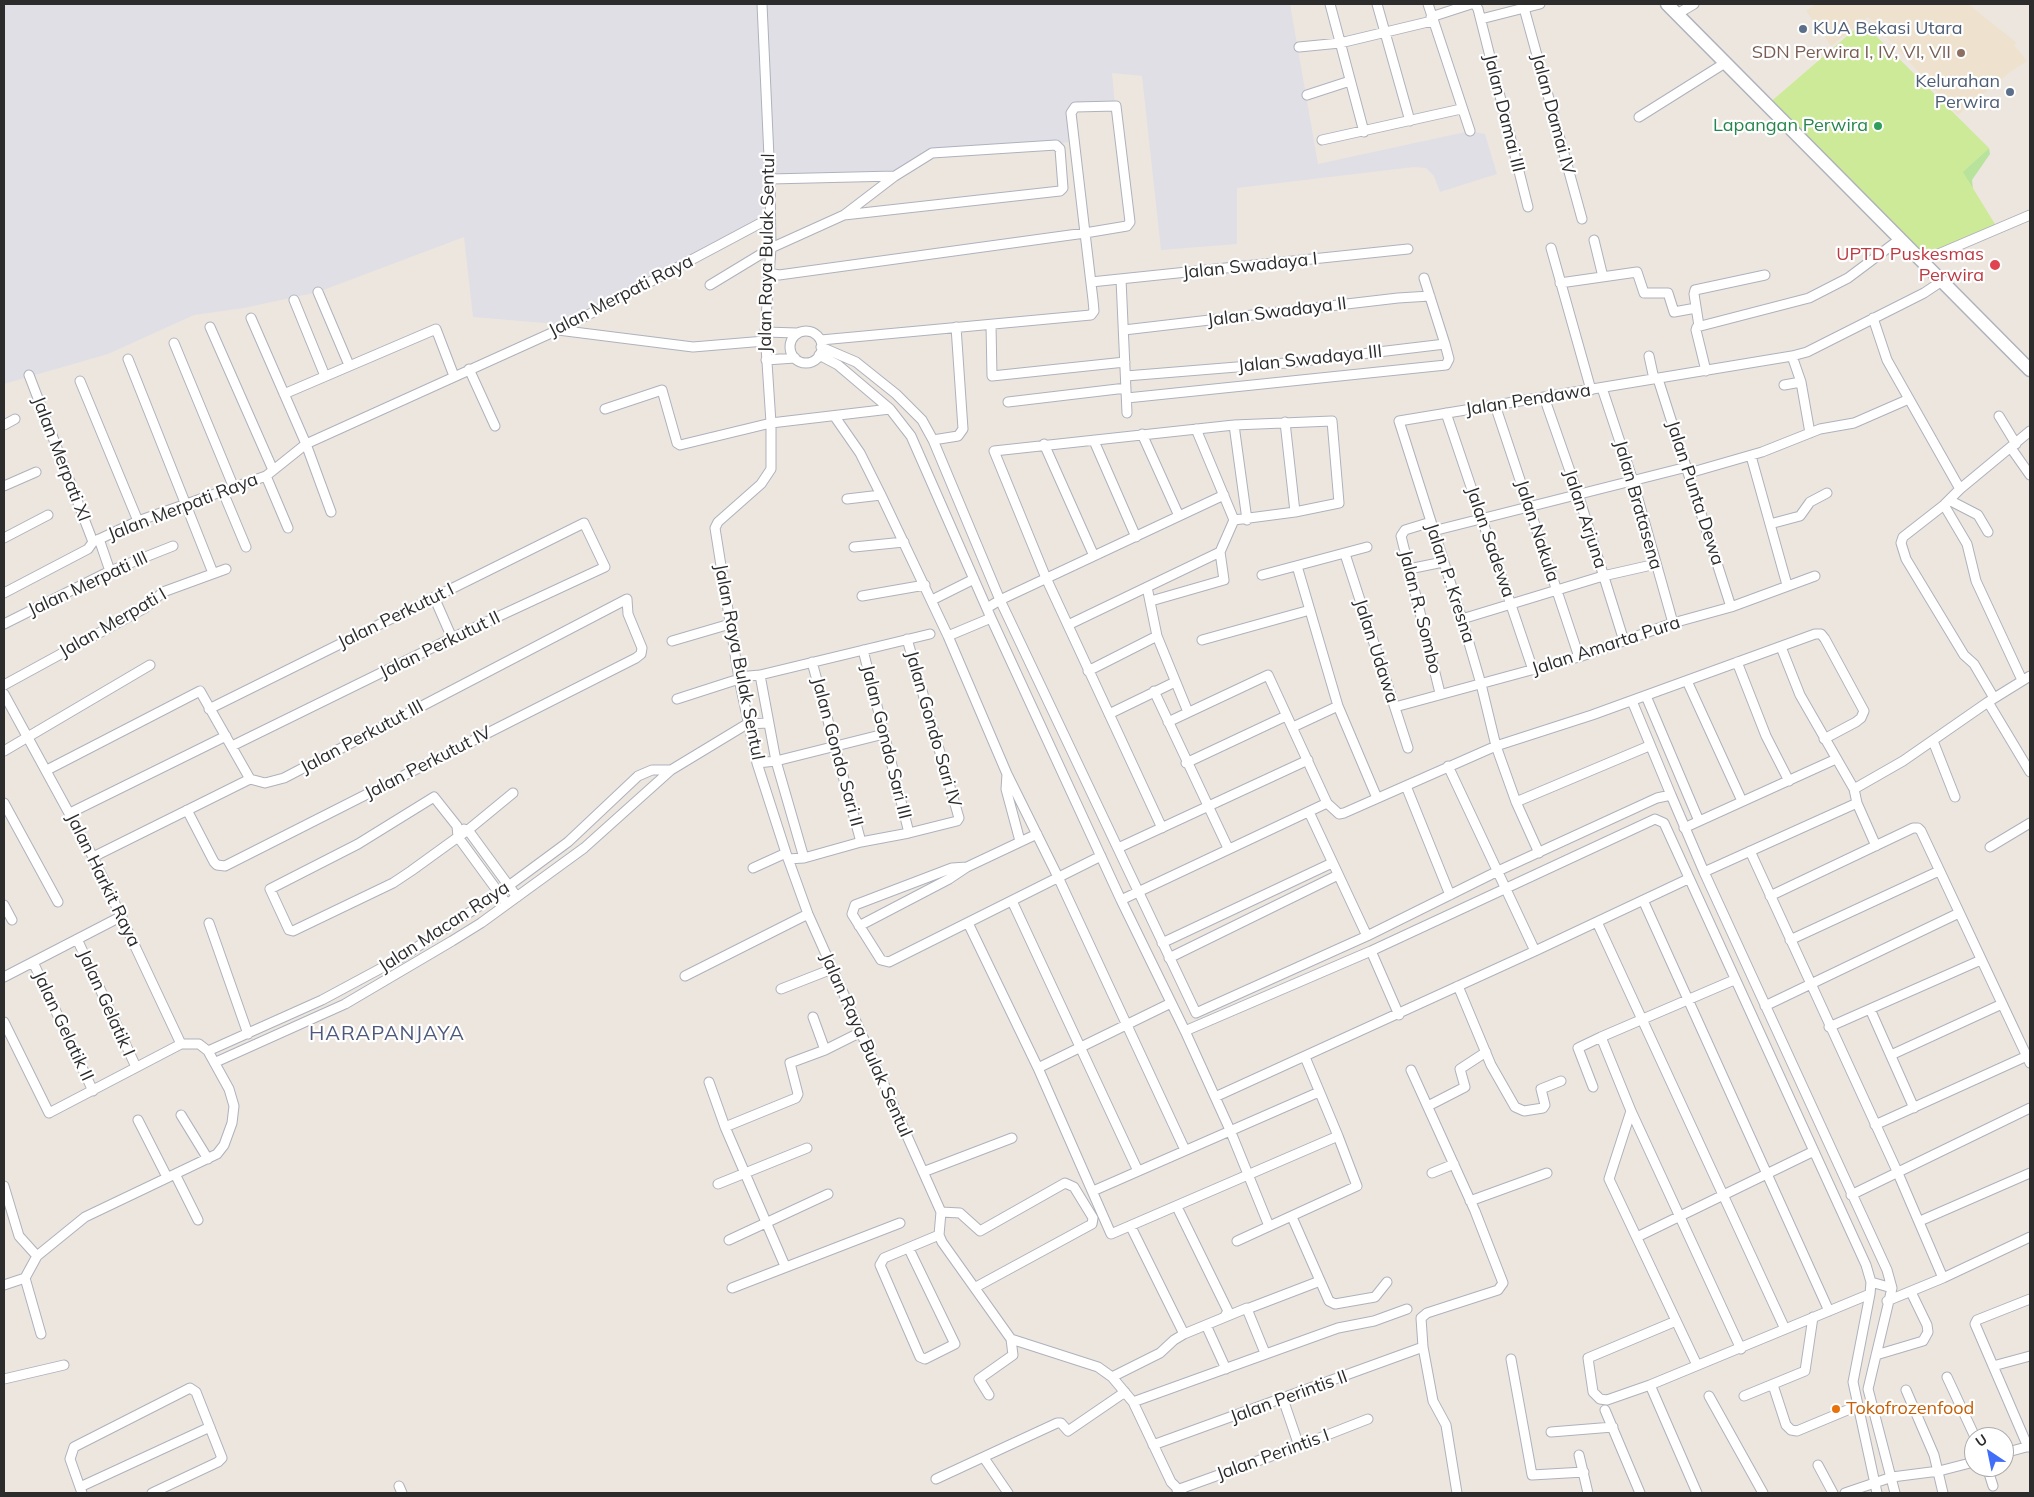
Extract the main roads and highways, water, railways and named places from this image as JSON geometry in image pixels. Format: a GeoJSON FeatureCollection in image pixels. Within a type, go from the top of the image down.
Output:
{"type":"FeatureCollection","features":[{"type":"Feature","properties":{"kind":"place","name":"KUA Bekasi Utara"},"geometry":{"type":"Point","coordinates":[1803,29]}},
{"type":"Feature","properties":{"kind":"place","name":"SDN Perwira I, IV, VI, VII"},"geometry":{"type":"Point","coordinates":[1961,53]}},
{"type":"Feature","properties":{"kind":"place","name":"Kelurahan Perwira"},"geometry":{"type":"Point","coordinates":[2010,92]}},
{"type":"Feature","properties":{"kind":"place","name":"Lapangan Perwira"},"geometry":{"type":"Point","coordinates":[1878,126]}},
{"type":"Feature","properties":{"kind":"place","name":"UPTD Puskesmas Perwira"},"geometry":{"type":"Point","coordinates":[1995,265]}},
{"type":"Feature","properties":{"kind":"place","name":"Tokofrozenfood"},"geometry":{"type":"Point","coordinates":[1836,1409]}},
{"type":"Feature","properties":{"kind":"district","name":"HARAPANJAYA"},"geometry":{"type":"Point","coordinates":[387,1034]}}]}
